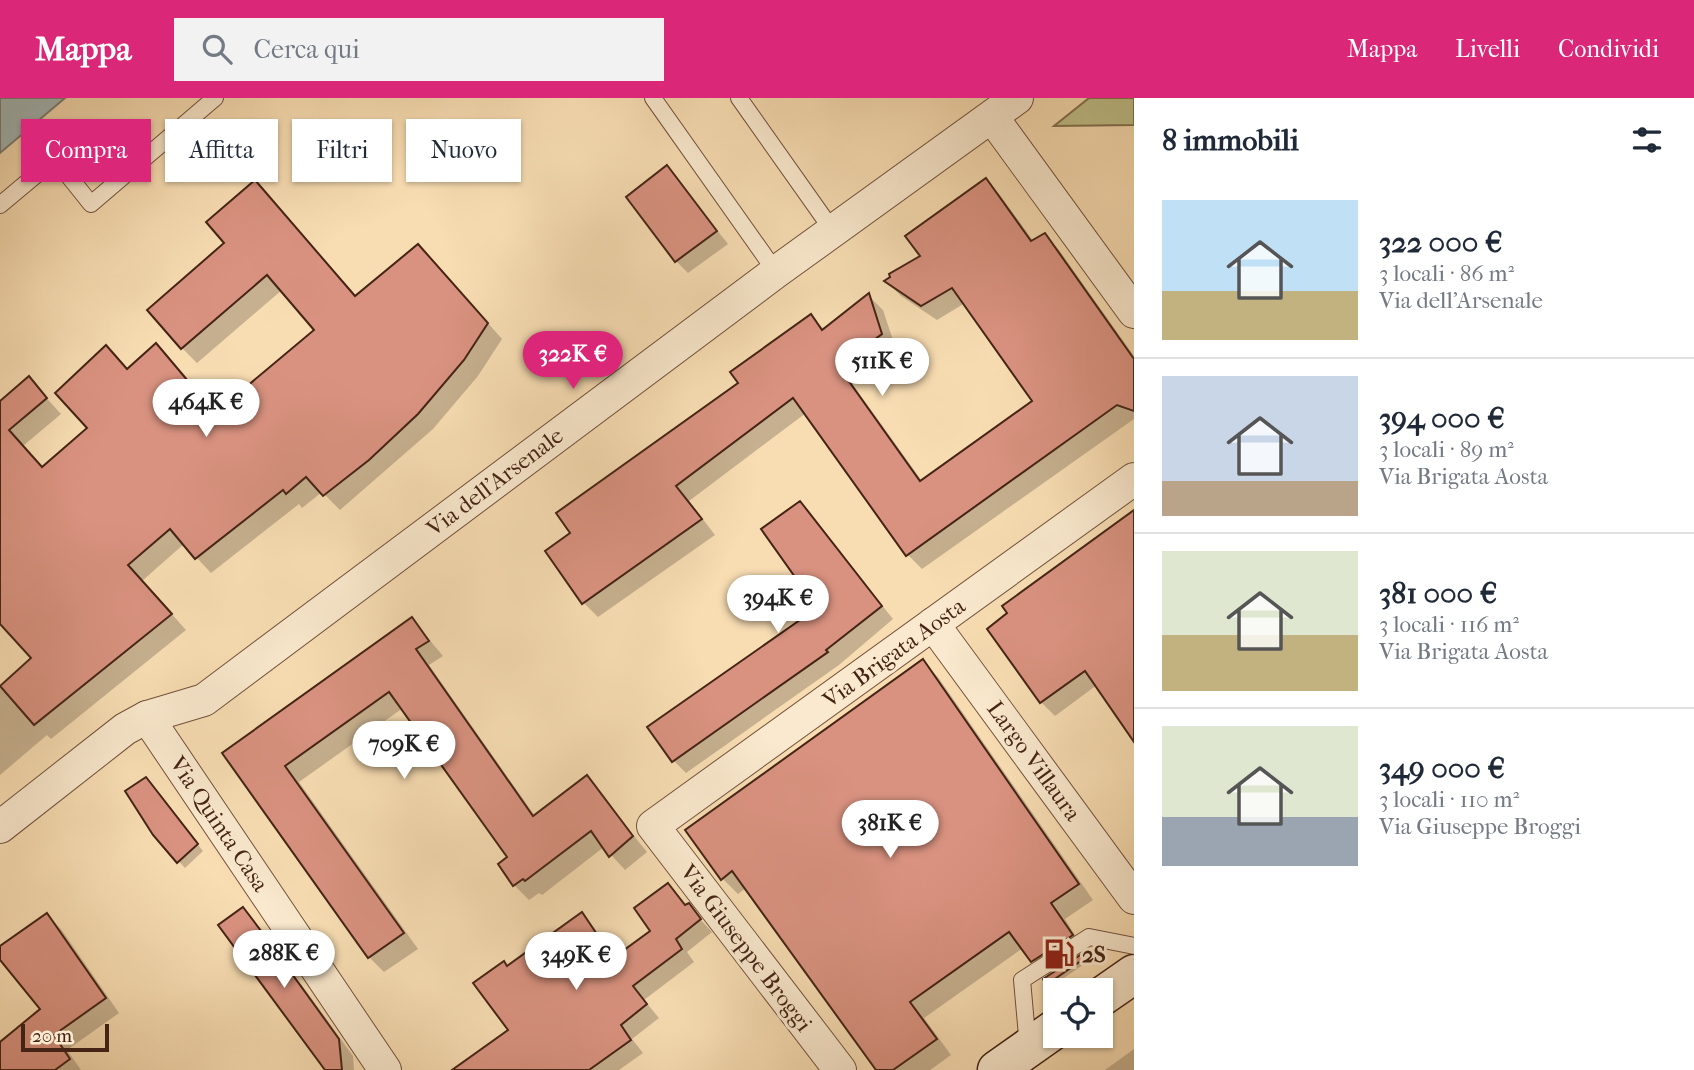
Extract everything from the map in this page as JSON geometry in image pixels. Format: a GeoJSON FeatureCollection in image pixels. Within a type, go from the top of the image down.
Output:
{"type":"FeatureCollection","features":[{"type":"Feature","properties":{"kind":"main road"},"geometry":{"type":"LineString","coordinates":[[1113,989],[1134,974]]}},
{"type":"Feature","properties":{"kind":"main road"},"geometry":{"type":"LineString","coordinates":[[997,1070],[1042,1039]]}},
{"type":"Feature","properties":{"kind":"street","name":"Via dell'Arsenale"},"geometry":{"type":"LineString","coordinates":[[0,827],[123,731],[146,717],[204,699],[776,272],[1017,98]]}},
{"type":"Feature","properties":{"kind":"street"},"geometry":{"type":"LineString","coordinates":[[992,117],[1134,312]]}},
{"type":"Feature","properties":{"kind":"street","name":"Via Brigata Aosta"},"geometry":{"type":"LineString","coordinates":[[653,826],[1134,479]]}},
{"type":"Feature","properties":{"kind":"street","name":"Largo Villaura"},"geometry":{"type":"LineString","coordinates":[[933,624],[1134,898]]}},
{"type":"Feature","properties":{"kind":"street","name":"Via Quinta Casa"},"geometry":{"type":"LineString","coordinates":[[146,717],[385,1070]]}},
{"type":"Feature","properties":{"kind":"street","name":"Via Giuseppe Broggi"},"geometry":{"type":"LineString","coordinates":[[653,826],[840,1070]]}},
{"type":"Feature","properties":{"kind":"lane"},"geometry":{"type":"LineString","coordinates":[[0,205],[55,159],[91,204],[215,98]]}},
{"type":"Feature","properties":{"kind":"lane"},"geometry":{"type":"LineString","coordinates":[[653,98],[776,272]]}},
{"type":"Feature","properties":{"kind":"lane"},"geometry":{"type":"LineString","coordinates":[[739,98],[833,231]]}},
{"type":"Feature","properties":{"kind":"lane"},"geometry":{"type":"LineString","coordinates":[[1042,1039],[1022,980],[1089,937],[1134,946]]}},
{"type":"Feature","properties":{"kind":"green space"},"geometry":{"type":"Polygon","coordinates":[[[1089,98],[1134,98],[1134,125],[1054,126],[1089,98]]]}},
{"type":"Feature","properties":{"kind":"shaded area"},"geometry":{"type":"Polygon","coordinates":[[[0,98],[65,98],[40,119],[21,119],[21,135],[0,153],[0,98]]]}},
{"type":"Feature","properties":{"kind":"building"},"geometry":{"type":"Polygon","coordinates":[[[667,165],[717,231],[675,262],[626,197],[667,165]]]}},
{"type":"Feature","properties":{"kind":"building"},"geometry":{"type":"Polygon","coordinates":[[[986,178],[1031,241],[1045,233],[1134,359],[1134,411],[1117,405],[906,556],[793,398],[676,486],[702,519],[582,604],[545,551],[570,533],[556,513],[738,383],[730,372],[811,314],[822,330],[869,293],[882,334],[838,366],[920,481],[1032,401],[952,288],[921,306],[884,281],[890,277],[889,274],[920,256],[905,236],[986,178]]]}},
{"type":"Feature","properties":{"kind":"building"},"geometry":{"type":"Polygon","coordinates":[[[253,182],[257,182],[355,296],[418,244],[488,323],[464,360],[418,414],[369,460],[323,496],[306,477],[286,494],[283,490],[195,559],[170,529],[128,565],[172,614],[34,725],[0,686],[31,658],[0,624],[0,401],[29,376],[47,398],[9,430],[42,467],[87,428],[55,393],[106,345],[127,369],[156,343],[215,413],[314,330],[267,275],[181,349],[147,310],[224,243],[206,222],[253,182]]]}},
{"type":"Feature","properties":{"kind":"building"},"geometry":{"type":"Polygon","coordinates":[[[800,501],[882,606],[826,650],[828,652],[672,762],[647,727],[817,608],[761,529],[800,501]]]}},
{"type":"Feature","properties":{"kind":"building"},"geometry":{"type":"Polygon","coordinates":[[[1134,510],[1134,742],[1085,671],[1040,703],[987,629],[1007,613],[1002,606],[1134,510]]]}},
{"type":"Feature","properties":{"kind":"building"},"geometry":{"type":"Polygon","coordinates":[[[412,617],[429,641],[416,649],[533,816],[587,775],[633,836],[609,857],[591,831],[525,881],[523,879],[513,886],[498,864],[507,857],[389,692],[285,766],[404,933],[368,958],[222,753],[412,617]]]}},
{"type":"Feature","properties":{"kind":"building"},"geometry":{"type":"Polygon","coordinates":[[[923,659],[1079,884],[1051,903],[1073,935],[1031,962],[1009,932],[910,1002],[937,1039],[893,1070],[876,1070],[732,871],[721,880],[685,830],[923,659]]]}},
{"type":"Feature","properties":{"kind":"building"},"geometry":{"type":"Polygon","coordinates":[[[146,777],[198,844],[177,863],[153,835],[125,791],[146,777]]]}},
{"type":"Feature","properties":{"kind":"building"},"geometry":{"type":"Polygon","coordinates":[[[668,883],[685,905],[689,903],[701,919],[676,939],[682,949],[633,986],[647,1004],[621,1025],[631,1040],[589,1070],[452,1070],[508,1030],[473,983],[504,961],[507,966],[582,912],[613,958],[650,931],[634,908],[668,883]]]}},
{"type":"Feature","properties":{"kind":"building"},"geometry":{"type":"Polygon","coordinates":[[[243,907],[271,944],[260,952],[287,967],[339,1039],[342,1070],[325,1070],[218,925],[243,907]]]}},
{"type":"Feature","properties":{"kind":"building"},"geometry":{"type":"Polygon","coordinates":[[[47,913],[106,998],[54,1035],[70,1059],[55,1070],[0,1070],[0,1042],[40,1009],[0,960],[0,946],[47,913]]]}},
{"type":"Feature","properties":{"kind":"building"},"geometry":{"type":"Polygon","coordinates":[[[1085,952],[1088,956],[1056,978],[1045,978],[1085,952]]]}},
{"type":"Feature","properties":{"kind":"place","name":"2S"},"geometry":{"type":"Point","coordinates":[1059,954]}}]}
